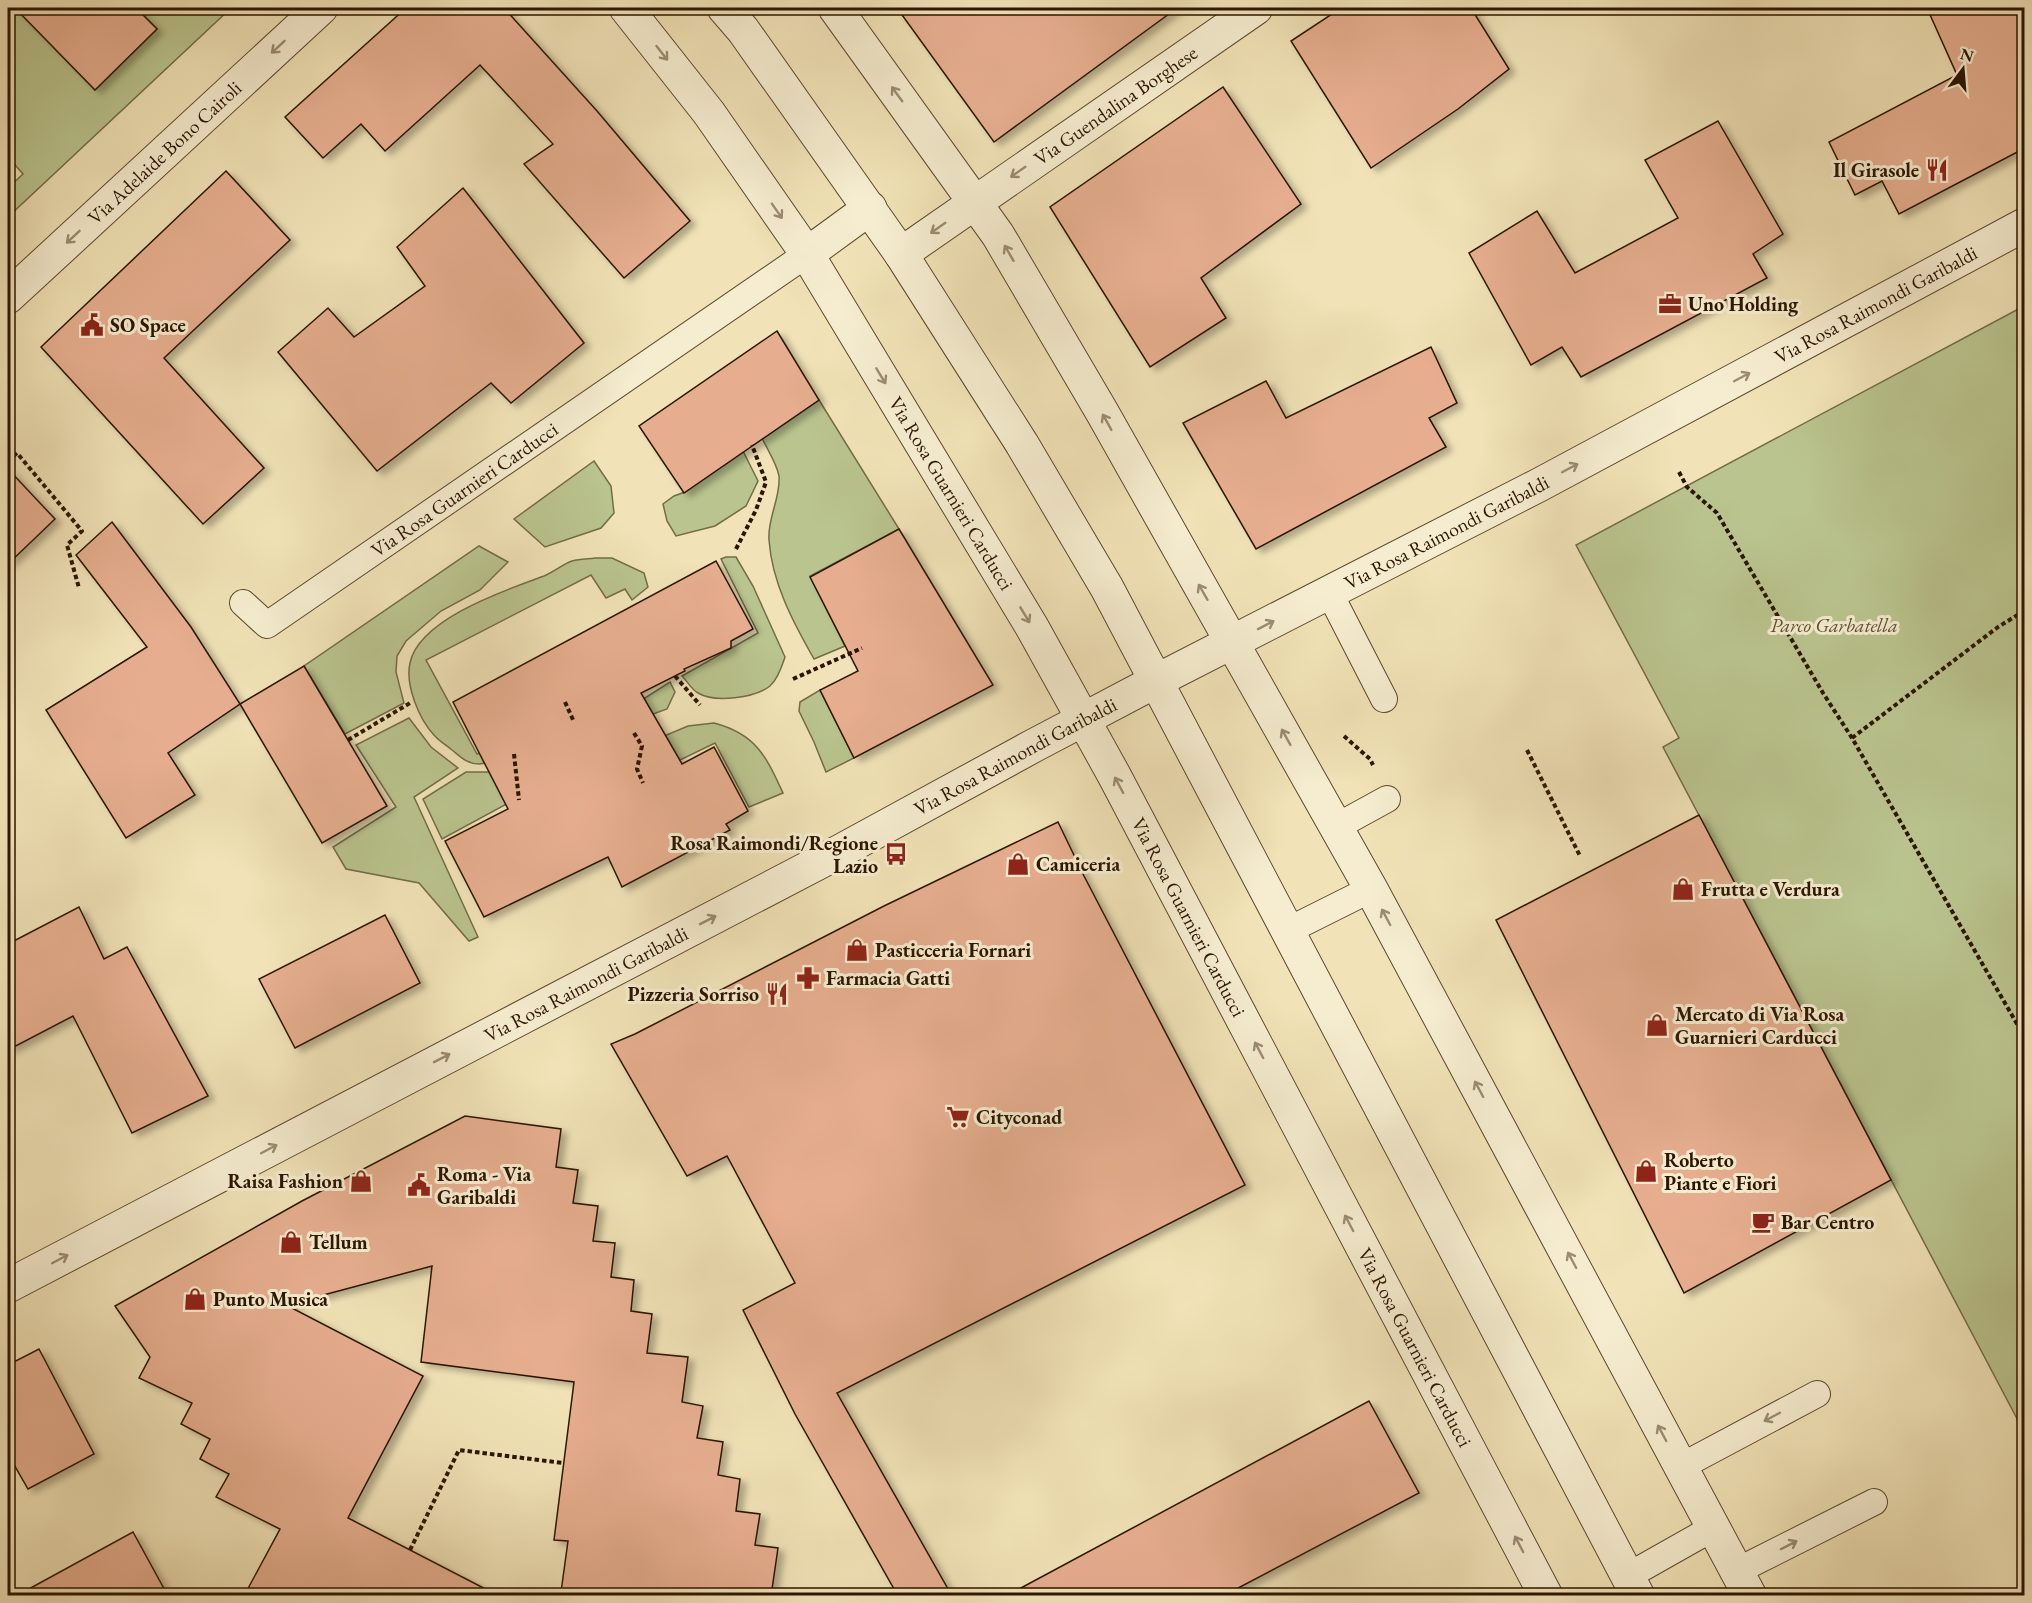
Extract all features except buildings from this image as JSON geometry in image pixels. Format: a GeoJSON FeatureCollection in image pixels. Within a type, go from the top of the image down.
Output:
{"type":"FeatureCollection","features":[{"type":"Feature","properties":{"kind":"street","name":"Via Adelaide Bono Cairoli"},"geometry":{"type":"LineString","coordinates":[[8,297],[321,8]]}},
{"type":"Feature","properties":{"kind":"street","name":"Via Rosa Guarnieri Carducci"},"geometry":{"type":"LineString","coordinates":[[626,8],[709,113],[807,254],[1032,627],[1114,775],[1546,1596]]}},
{"type":"Feature","properties":{"kind":"street"},"geometry":{"type":"LineString","coordinates":[[724,8],[743,30],[901,254],[1022,444],[1107,588],[1158,680],[1633,1586]]}},
{"type":"Feature","properties":{"kind":"street"},"geometry":{"type":"LineString","coordinates":[[835,8],[998,235],[1102,412],[1371,889],[1743,1583]]}},
{"type":"Feature","properties":{"kind":"street","name":"Via Guendalina Borghese"},"geometry":{"type":"LineString","coordinates":[[975,202],[1256,8]]}},
{"type":"Feature","properties":{"kind":"street"},"geometry":{"type":"LineString","coordinates":[[901,254],[975,202]]}},
{"type":"Feature","properties":{"kind":"street","name":"Via Rosa Guarnieri Carducci"},"geometry":{"type":"LineString","coordinates":[[807,254],[870,208]]}},
{"type":"Feature","properties":{"kind":"street","name":"Via Rosa Raimondi Garibaldi"},"geometry":{"type":"LineString","coordinates":[[8,1286],[837,853],[1158,680],[1539,485],[2025,225]]}},
{"type":"Feature","properties":{"kind":"lane","name":"Via Rosa Guarnieri Carducci"},"geometry":{"type":"LineString","coordinates":[[243,603],[267,625],[807,254]]}},
{"type":"Feature","properties":{"kind":"lane"},"geometry":{"type":"LineString","coordinates":[[1329,592],[1384,699]]}},
{"type":"Feature","properties":{"kind":"lane"},"geometry":{"type":"LineString","coordinates":[[1336,827],[1387,799]]}},
{"type":"Feature","properties":{"kind":"lane"},"geometry":{"type":"LineString","coordinates":[[1289,930],[1371,889]]}},
{"type":"Feature","properties":{"kind":"lane"},"geometry":{"type":"LineString","coordinates":[[1680,1467],[1817,1394]]}},
{"type":"Feature","properties":{"kind":"lane"},"geometry":{"type":"LineString","coordinates":[[1743,1583],[1874,1502]]}},
{"type":"Feature","properties":{"kind":"lane"},"geometry":{"type":"LineString","coordinates":[[1633,1586],[1713,1528]]}},
{"type":"Feature","properties":{"kind":"path"},"geometry":{"type":"LineString","coordinates":[[736,549],[756,510],[766,482],[752,445]]}},
{"type":"Feature","properties":{"kind":"path"},"geometry":{"type":"LineString","coordinates":[[8,461],[17,453],[82,531],[67,545],[79,588]]}},
{"type":"Feature","properties":{"kind":"path"},"geometry":{"type":"LineString","coordinates":[[1679,472],[1687,487],[1717,513],[1852,738],[2025,1036]]}},
{"type":"Feature","properties":{"kind":"path"},"geometry":{"type":"LineString","coordinates":[[1852,738],[1998,627],[2025,611]]}},
{"type":"Feature","properties":{"kind":"path"},"geometry":{"type":"LineString","coordinates":[[793,680],[862,648]]}},
{"type":"Feature","properties":{"kind":"path"},"geometry":{"type":"LineString","coordinates":[[675,676],[700,705]]}},
{"type":"Feature","properties":{"kind":"path"},"geometry":{"type":"LineString","coordinates":[[565,702],[574,722]]}},
{"type":"Feature","properties":{"kind":"path"},"geometry":{"type":"LineString","coordinates":[[348,740],[410,704]]}},
{"type":"Feature","properties":{"kind":"path"},"geometry":{"type":"LineString","coordinates":[[634,733],[642,746],[637,769],[643,783]]}},
{"type":"Feature","properties":{"kind":"path"},"geometry":{"type":"LineString","coordinates":[[1344,736],[1370,759],[1375,769]]}},
{"type":"Feature","properties":{"kind":"path"},"geometry":{"type":"LineString","coordinates":[[1527,750],[1580,856]]}},
{"type":"Feature","properties":{"kind":"path"},"geometry":{"type":"LineString","coordinates":[[514,754],[519,800]]}},
{"type":"Feature","properties":{"kind":"path"},"geometry":{"type":"LineString","coordinates":[[410,1550],[459,1450],[564,1463]]}},
{"type":"Feature","properties":{"kind":"green space"},"geometry":{"type":"Polygon","coordinates":[[[8,8],[15,8],[95,90],[157,29],[136,8],[231,8],[8,217],[8,188],[23,174],[8,157],[8,8]]]}},
{"type":"Feature","properties":{"kind":"green space","name":"Parco Garbatella"},"geometry":{"type":"Polygon","coordinates":[[[2024,306],[2024,1432],[1663,747],[1679,738],[1576,545],[2024,306]]]}},
{"type":"Feature","properties":{"kind":"green space"},"geometry":{"type":"Polygon","coordinates":[[[819,400],[899,529],[810,576],[845,646],[814,659],[791,616],[774,572],[769,532],[778,492],[779,476],[762,438],[819,400]]]}},
{"type":"Feature","properties":{"kind":"green space"},"geometry":{"type":"Polygon","coordinates":[[[743,451],[758,481],[746,506],[715,526],[676,536],[667,521],[663,504],[685,492],[743,451]]]}},
{"type":"Feature","properties":{"kind":"green space"},"geometry":{"type":"Polygon","coordinates":[[[594,461],[611,486],[614,513],[601,528],[545,547],[514,519],[594,461]]]}},
{"type":"Feature","properties":{"kind":"green space"},"geometry":{"type":"Polygon","coordinates":[[[479,546],[508,562],[480,590],[441,611],[406,641],[397,656],[396,672],[404,703],[345,734],[304,666],[479,546]]]}},
{"type":"Feature","properties":{"kind":"green space"},"geometry":{"type":"Polygon","coordinates":[[[736,557],[753,586],[785,657],[770,686],[755,694],[735,698],[714,698],[698,693],[682,676],[758,633],[721,559],[736,557]]]}},
{"type":"Feature","properties":{"kind":"green space"},"geometry":{"type":"Polygon","coordinates":[[[612,558],[644,573],[648,587],[632,600],[625,589],[606,598],[591,575],[426,660],[477,754],[527,731],[500,757],[487,763],[471,763],[464,760],[436,737],[418,711],[411,691],[409,672],[417,647],[429,633],[466,608],[544,576],[572,561],[612,558]]]}},
{"type":"Feature","properties":{"kind":"green space"},"geometry":{"type":"Polygon","coordinates":[[[670,682],[675,692],[667,709],[634,721],[618,715],[670,682]]]}},
{"type":"Feature","properties":{"kind":"green space"},"geometry":{"type":"Polygon","coordinates":[[[820,690],[854,758],[826,772],[799,711],[800,702],[820,690]]]}},
{"type":"Feature","properties":{"kind":"green space"},"geometry":{"type":"Polygon","coordinates":[[[409,718],[431,747],[458,768],[414,797],[478,937],[469,941],[419,883],[346,869],[333,847],[396,807],[356,745],[409,718]]]}},
{"type":"Feature","properties":{"kind":"green space"},"geometry":{"type":"Polygon","coordinates":[[[714,723],[740,733],[758,748],[783,793],[749,807],[715,743],[647,776],[664,736],[688,726],[714,723]]]}},
{"type":"Feature","properties":{"kind":"green space"},"geometry":{"type":"Polygon","coordinates":[[[466,772],[492,772],[514,800],[442,839],[423,799],[466,772]]]}},
{"type":"Feature","properties":{"kind":"place","name":"Il Girasole"},"geometry":{"type":"Point","coordinates":[1937,170]}},
{"type":"Feature","properties":{"kind":"place","name":"Uno Holding"},"geometry":{"type":"Point","coordinates":[1670,304]}},
{"type":"Feature","properties":{"kind":"place","name":"SO Space"},"geometry":{"type":"Point","coordinates":[92,325]}},
{"type":"Feature","properties":{"kind":"place","name":"Rosa Raimondi/Regione Lazio"},"geometry":{"type":"Point","coordinates":[896,854]}},
{"type":"Feature","properties":{"kind":"place","name":"Camiceria"},"geometry":{"type":"Point","coordinates":[1018,864]}},
{"type":"Feature","properties":{"kind":"place","name":"Frutta e Verdura"},"geometry":{"type":"Point","coordinates":[1683,889]}},
{"type":"Feature","properties":{"kind":"place","name":"Pasticceria Fornari"},"geometry":{"type":"Point","coordinates":[857,950]}},
{"type":"Feature","properties":{"kind":"place","name":"Farmacia Gatti"},"geometry":{"type":"Point","coordinates":[808,978]}},
{"type":"Feature","properties":{"kind":"place","name":"Pizzeria Sorriso"},"geometry":{"type":"Point","coordinates":[777,994]}},
{"type":"Feature","properties":{"kind":"place","name":"Mercato di Via Rosa Guarnieri Carducci"},"geometry":{"type":"Point","coordinates":[1657,1025]}},
{"type":"Feature","properties":{"kind":"place","name":"Cityconad"},"geometry":{"type":"Point","coordinates":[958,1117]}},
{"type":"Feature","properties":{"kind":"place","name":"Roberto Piante e Fiori"},"geometry":{"type":"Point","coordinates":[1646,1171]}},
{"type":"Feature","properties":{"kind":"place","name":"Raisa Fashion"},"geometry":{"type":"Point","coordinates":[361,1181]}},
{"type":"Feature","properties":{"kind":"place","name":"Roma - Via Garibaldi"},"geometry":{"type":"Point","coordinates":[419,1185]}},
{"type":"Feature","properties":{"kind":"place","name":"Bar Centro"},"geometry":{"type":"Point","coordinates":[1763,1222]}},
{"type":"Feature","properties":{"kind":"place","name":"Tellum"},"geometry":{"type":"Point","coordinates":[291,1242]}},
{"type":"Feature","properties":{"kind":"place","name":"Punto Musica"},"geometry":{"type":"Point","coordinates":[195,1299]}}]}
